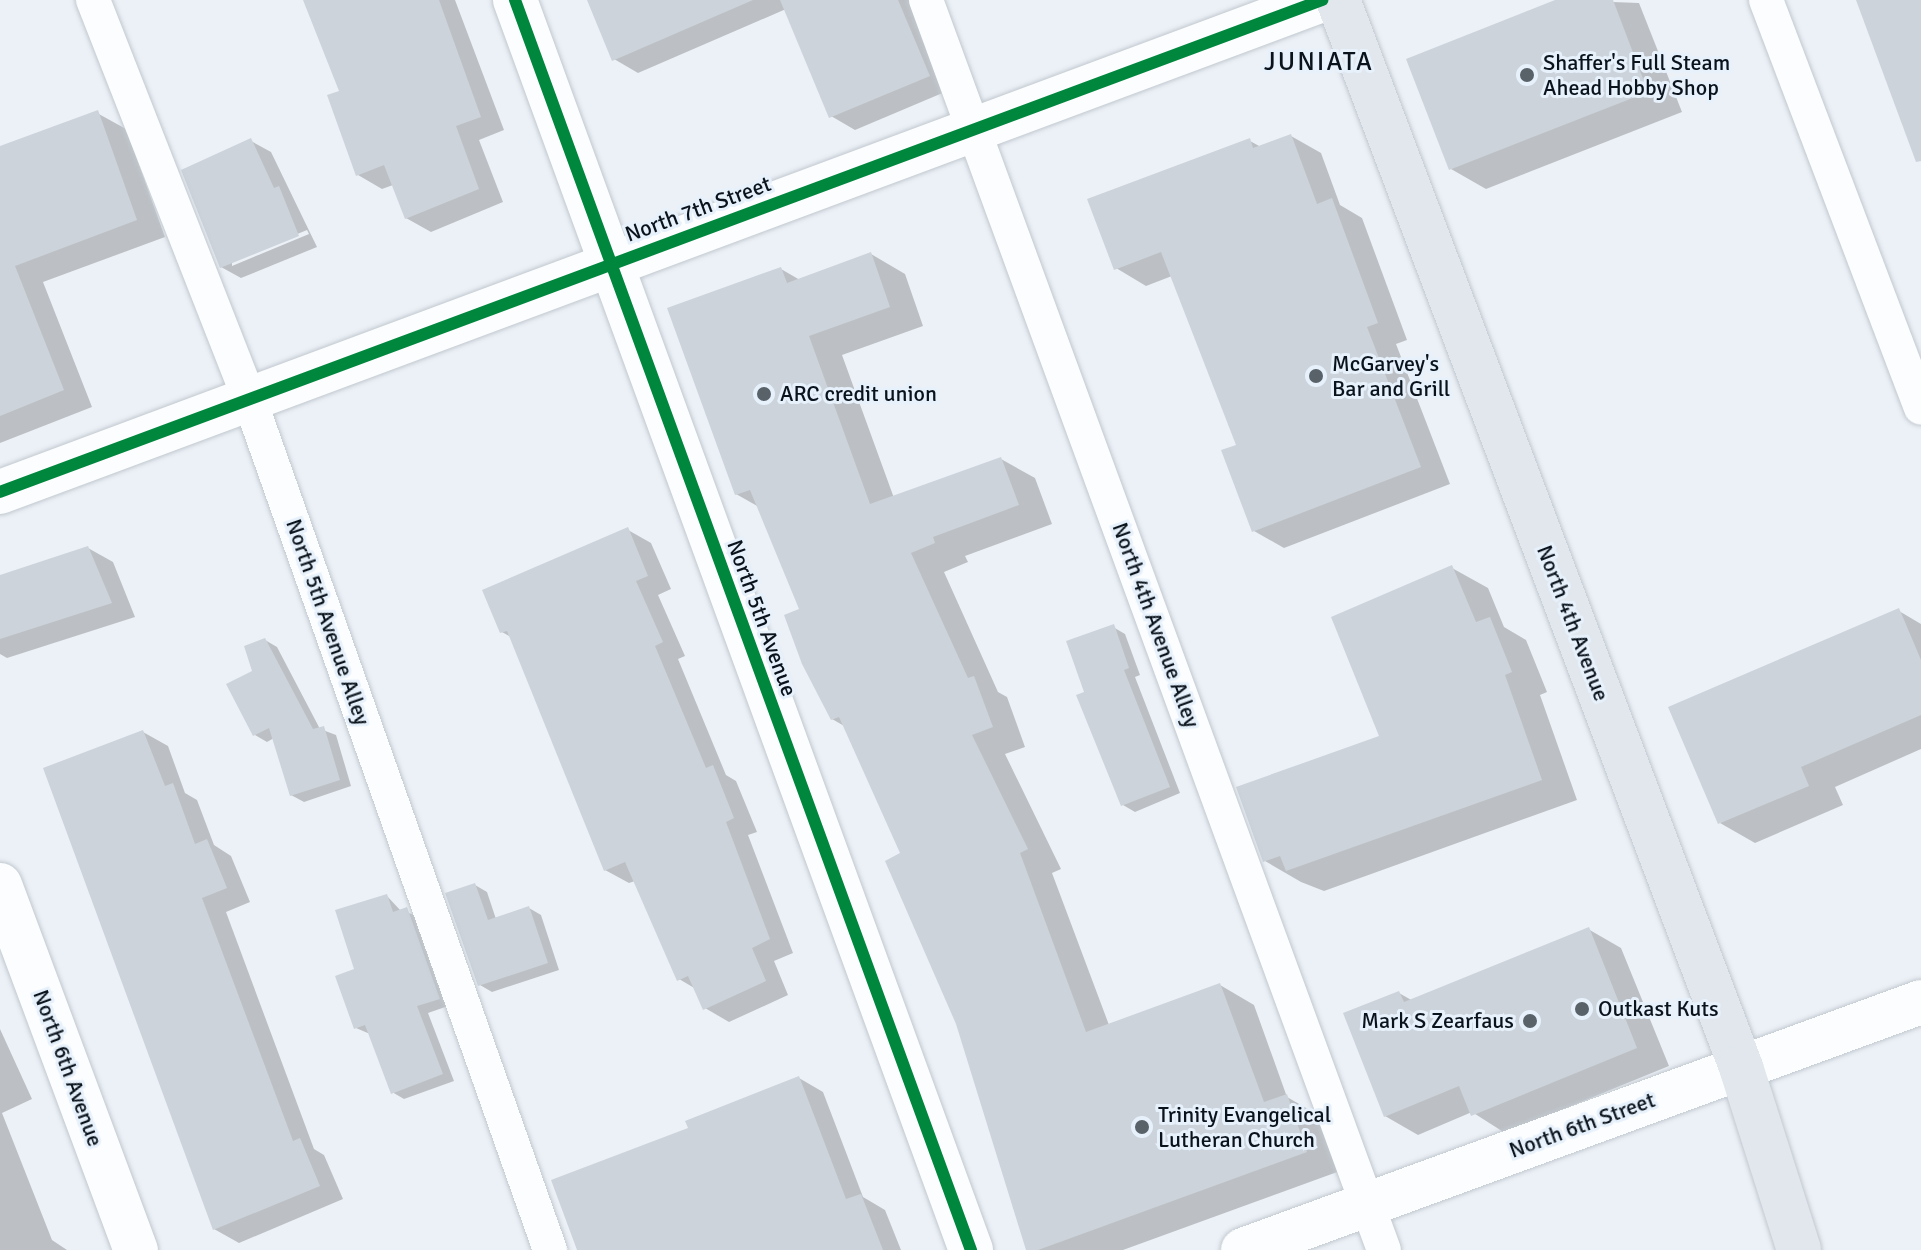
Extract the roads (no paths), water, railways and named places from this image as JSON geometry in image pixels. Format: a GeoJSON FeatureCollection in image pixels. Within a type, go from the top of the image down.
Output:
{"type":"FeatureCollection","features":[{"type":"Feature","properties":{"kind":"main road","name":"North 4th Avenue"},"geometry":{"type":"LineString","coordinates":[[1338,0],[1741,1067],[1799,1250]]}},
{"type":"Feature","properties":{"kind":"street","name":"North 5th Avenue"},"geometry":{"type":"LineString","coordinates":[[515,0],[971,1250]]}},
{"type":"Feature","properties":{"kind":"street","name":"North 7th Street"},"geometry":{"type":"LineString","coordinates":[[0,492],[1322,0]]}},
{"type":"Feature","properties":{"kind":"street","name":"North 6th Avenue"},"geometry":{"type":"LineString","coordinates":[[0,885],[136,1250]]}},
{"type":"Feature","properties":{"kind":"street","name":"North 6th Street"},"geometry":{"type":"LineString","coordinates":[[1243,1250],[1921,1002]]}},
{"type":"Feature","properties":{"kind":"lane","name":"North 5th Avenue Alley"},"geometry":{"type":"LineString","coordinates":[[93,0],[249,398],[550,1250]]}},
{"type":"Feature","properties":{"kind":"lane","name":"North 4th Avenue Alley"},"geometry":{"type":"LineString","coordinates":[[926,0],[1384,1250]]}},
{"type":"Feature","properties":{"kind":"lane"},"geometry":{"type":"LineString","coordinates":[[1766,0],[1921,408]]}},
{"type":"Feature","properties":{"kind":"place","name":"Shaffer's Full Steam Ahead Hobby Shop"},"geometry":{"type":"Point","coordinates":[1527,75]}},
{"type":"Feature","properties":{"kind":"place","name":"McGarvey's Bar and Grill"},"geometry":{"type":"Point","coordinates":[1316,376]}},
{"type":"Feature","properties":{"kind":"place","name":"ARC credit union"},"geometry":{"type":"Point","coordinates":[764,394]}},
{"type":"Feature","properties":{"kind":"place","name":"Outkast Kuts"},"geometry":{"type":"Point","coordinates":[1582,1009]}},
{"type":"Feature","properties":{"kind":"place","name":"Mark S Zearfaus"},"geometry":{"type":"Point","coordinates":[1530,1021]}},
{"type":"Feature","properties":{"kind":"place","name":"Trinity Evangelical Lutheran Church"},"geometry":{"type":"Point","coordinates":[1142,1127]}},
{"type":"Feature","properties":{"kind":"district","name":"JUNIATA"},"geometry":{"type":"Point","coordinates":[1319,63]}}]}
